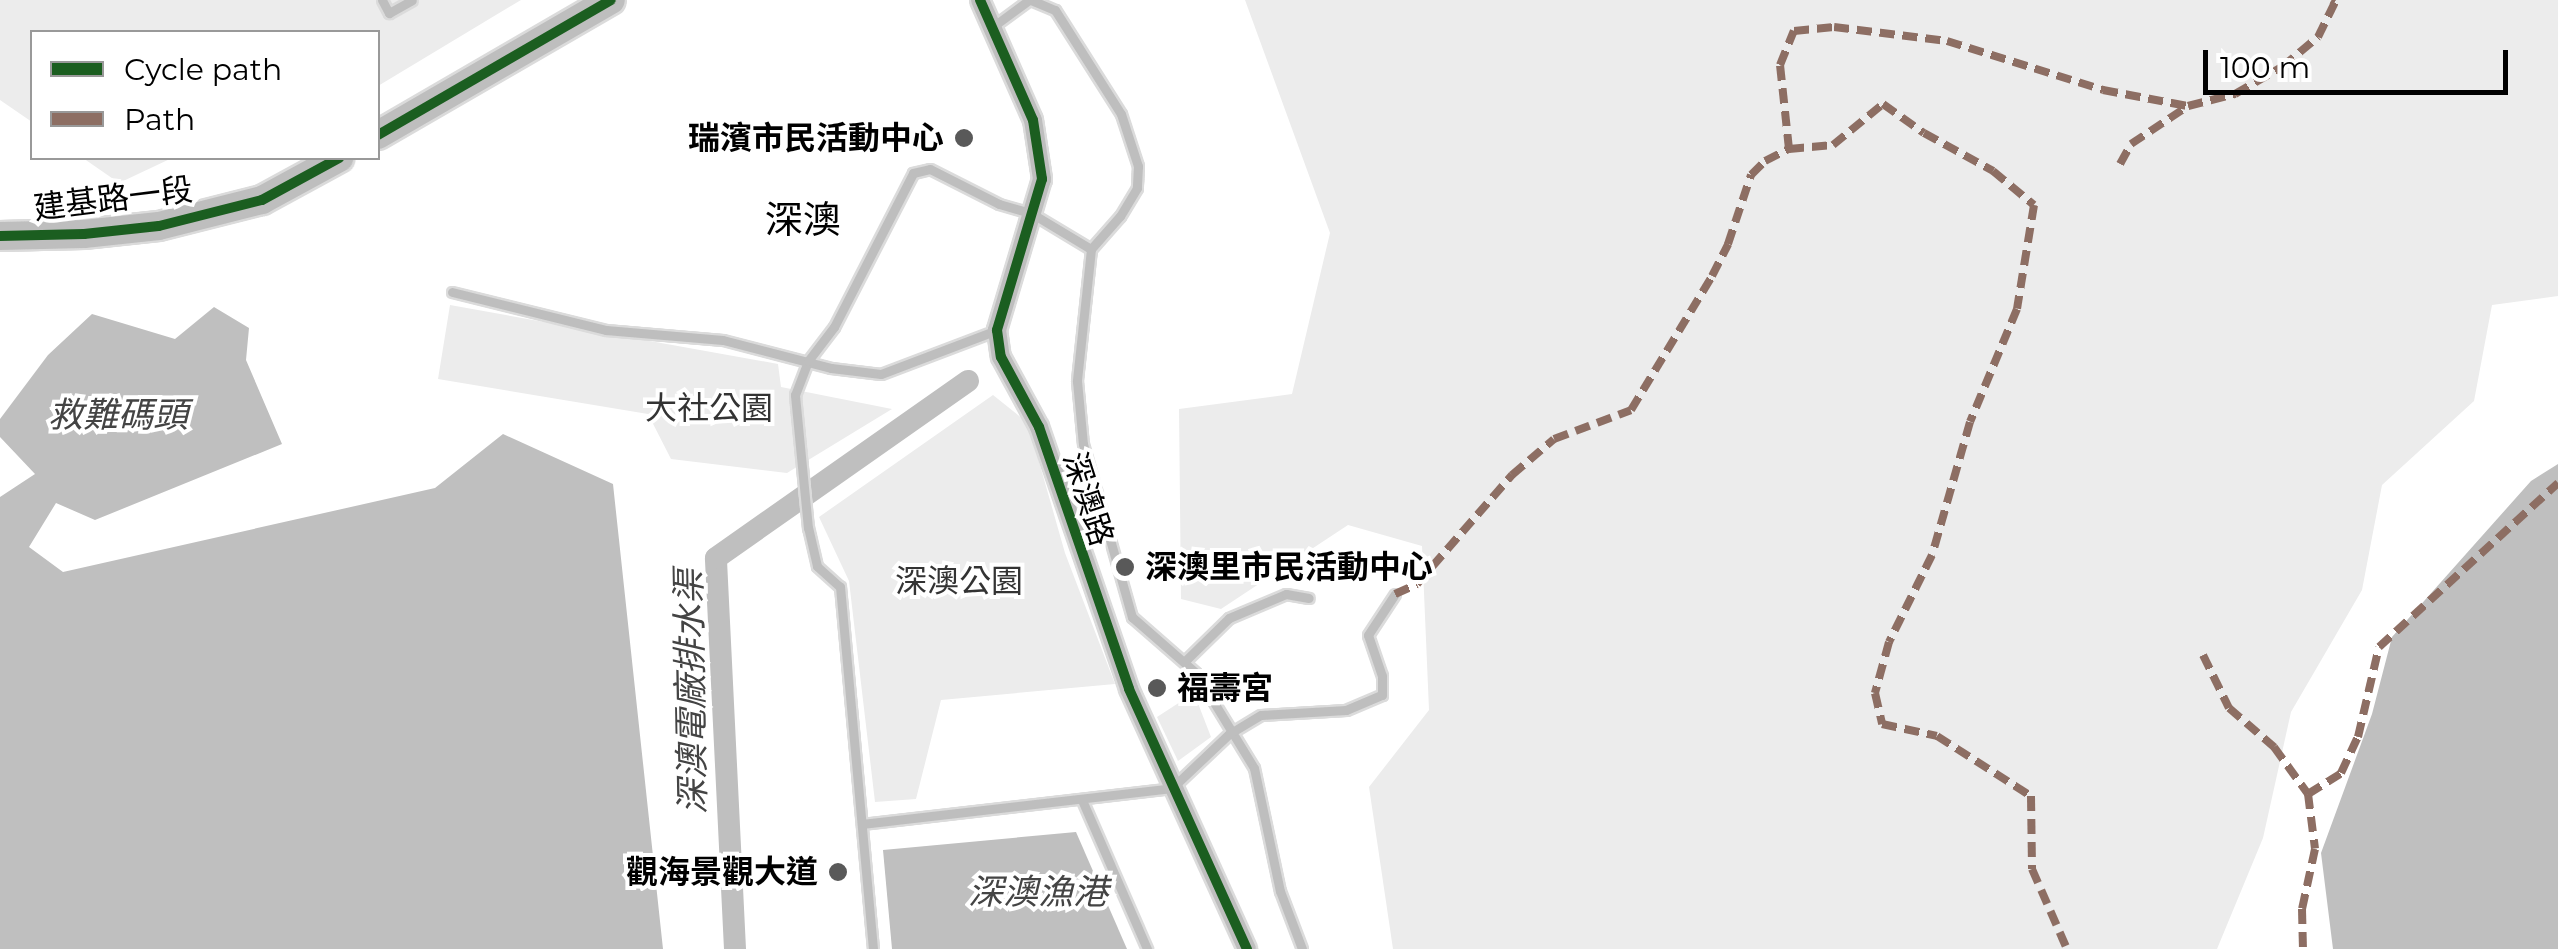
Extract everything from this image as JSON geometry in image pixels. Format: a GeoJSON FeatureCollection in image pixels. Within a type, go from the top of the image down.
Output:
{"type":"FeatureCollection","features":[{"type":"Feature","properties":{"kind":"main road"},"geometry":{"type":"LineString","coordinates":[[380,134],[610,0]]}},
{"type":"Feature","properties":{"kind":"main road","name":"建基路一段"},"geometry":{"type":"LineString","coordinates":[[0,236],[84,234],[158,226],[262,200],[335,160]]}},
{"type":"Feature","properties":{"kind":"street"},"geometry":{"type":"LineString","coordinates":[[980,0],[1033,120],[1042,179],[997,330]]}},
{"type":"Feature","properties":{"kind":"street","name":"深澳路"},"geometry":{"type":"LineString","coordinates":[[997,330],[1001,358],[1039,426],[1128,689],[1246,949]]}},
{"type":"Feature","properties":{"kind":"lane"},"geometry":{"type":"LineString","coordinates":[[382,0],[390,14],[412,0]]}},
{"type":"Feature","properties":{"kind":"lane"},"geometry":{"type":"LineString","coordinates":[[991,29],[1030,0],[1056,10],[1121,114],[1138,166],[1137,188],[1120,216],[1090,250],[1076,381],[1083,444],[1132,617],[1184,662],[1216,698],[1229,734],[1254,768],[1280,891],[1302,949]]}},
{"type":"Feature","properties":{"kind":"lane"},"geometry":{"type":"LineString","coordinates":[[874,949],[840,587],[817,566],[808,528],[795,395],[808,361],[834,327],[912,173],[930,169],[999,204],[1031,213],[1090,250]]}},
{"type":"Feature","properties":{"kind":"lane"},"geometry":{"type":"LineString","coordinates":[[452,292],[606,330],[724,340],[881,374],[997,330]]}},
{"type":"Feature","properties":{"kind":"lane"},"geometry":{"type":"LineString","coordinates":[[1184,662],[1230,618],[1286,594],[1309,598]]}},
{"type":"Feature","properties":{"kind":"lane"},"geometry":{"type":"LineString","coordinates":[[862,824],[1172,788],[1229,734],[1261,714],[1346,710],[1382,695],[1382,676],[1368,635],[1395,594]]}},
{"type":"Feature","properties":{"kind":"lane"},"geometry":{"type":"LineString","coordinates":[[1082,800],[1147,949]]}},
{"type":"Feature","properties":{"kind":"green space"},"geometry":{"type":"Polygon","coordinates":[[[0,0],[521,0],[380,85],[380,30],[30,30],[30,121],[0,100],[0,0]]]}},
{"type":"Feature","properties":{"kind":"green space"},"geometry":{"type":"Polygon","coordinates":[[[1245,0],[2558,0],[2558,296],[2492,305],[2474,401],[2382,485],[2362,590],[2291,712],[2263,838],[2217,949],[1393,949],[1369,787],[1429,710],[1422,546],[1348,525],[1221,609],[1181,599],[1179,409],[1292,394],[1330,233],[1245,0]]]}},
{"type":"Feature","properties":{"kind":"green space"},"geometry":{"type":"Polygon","coordinates":[[[86,160],[168,160],[119,183],[86,160]]]}},
{"type":"Feature","properties":{"kind":"green space","name":"大社公園"},"geometry":{"type":"Polygon","coordinates":[[[450,305],[778,364],[781,387],[892,409],[787,473],[671,459],[648,414],[438,379],[450,305]]]}},
{"type":"Feature","properties":{"kind":"green space","name":"深澳公園"},"geometry":{"type":"Polygon","coordinates":[[[993,395],[1028,423],[1065,553],[1115,684],[941,700],[916,799],[875,802],[849,581],[819,517],[993,395]]]}},
{"type":"Feature","properties":{"kind":"green space"},"geometry":{"type":"Polygon","coordinates":[[[1194,693],[1211,737],[1178,761],[1157,717],[1194,693]]]}},
{"type":"Feature","properties":{"kind":"water","name":"救難碼頭"},"geometry":{"type":"Polygon","coordinates":[[[214,307],[249,328],[246,360],[282,444],[95,520],[56,503],[29,547],[63,572],[435,488],[503,434],[613,484],[663,949],[0,949],[0,497],[35,474],[0,437],[0,419],[48,355],[92,314],[175,339],[214,307]]]}},
{"type":"Feature","properties":{"kind":"water"},"geometry":{"type":"Polygon","coordinates":[[[2558,464],[2558,949],[2333,949],[2321,853],[2372,714],[2392,637],[2531,481],[2558,464]]]}},
{"type":"Feature","properties":{"kind":"water","name":"深澳漁港"},"geometry":{"type":"Polygon","coordinates":[[[1076,832],[1127,949],[892,949],[883,850],[1076,832]]]}},
{"type":"Feature","properties":{"kind":"waterway","name":"深澳電廠排水渠"},"geometry":{"type":"LineString","coordinates":[[735,949],[716,558],[968,381]]}},
{"type":"Feature","properties":{"kind":"marked path"},"geometry":{"type":"LineString","coordinates":[[1789,149],[1780,65],[1794,31],[1834,27],[1947,41],[2103,90],[2188,106],[2235,94],[2282,67],[2318,37],[2335,2],[2331,0]]}},
{"type":"Feature","properties":{"kind":"marked path"},"geometry":{"type":"LineString","coordinates":[[1395,594],[1417,584],[1512,475],[1554,439],[1631,410],[1712,276],[1728,244],[1751,175],[1765,161],[1789,149],[1833,145],[1883,104],[1924,133],[1993,171],[2034,205],[2017,309],[1970,422],[1932,555],[1889,642],[1875,693],[1882,724],[1937,736],[2031,796],[2032,869],[2067,949]]}},
{"type":"Feature","properties":{"kind":"marked path"},"geometry":{"type":"LineString","coordinates":[[2120,164],[2131,144],[2188,106]]}},
{"type":"Feature","properties":{"kind":"marked path"},"geometry":{"type":"LineString","coordinates":[[2308,794],[2341,773],[2358,737],[2379,647],[2558,483]]}},
{"type":"Feature","properties":{"kind":"marked path"},"geometry":{"type":"LineString","coordinates":[[2203,655],[2229,708],[2274,747],[2308,794],[2315,849],[2302,909],[2303,949]]}},
{"type":"Feature","properties":{"kind":"cycle path"},"geometry":{"type":"LineString","coordinates":[[380,134],[611,0]]}},
{"type":"Feature","properties":{"kind":"cycle path"},"geometry":{"type":"LineString","coordinates":[[980,0],[1033,120],[1042,179],[997,330],[1001,357],[1039,427],[1129,689],[1247,949]]}},
{"type":"Feature","properties":{"kind":"cycle path"},"geometry":{"type":"LineString","coordinates":[[0,236],[84,234],[159,226],[262,200],[335,160]]}},
{"type":"Feature","properties":{"kind":"place","name":"瑞濱市民活動中心"},"geometry":{"type":"Point","coordinates":[964,138]}},
{"type":"Feature","properties":{"kind":"place","name":"深澳里市民活動中心"},"geometry":{"type":"Point","coordinates":[1125,567]}},
{"type":"Feature","properties":{"kind":"place","name":"福壽宮"},"geometry":{"type":"Point","coordinates":[1157,688]}},
{"type":"Feature","properties":{"kind":"place","name":"觀海景觀大道"},"geometry":{"type":"Point","coordinates":[838,872]}},
{"type":"Feature","properties":{"kind":"district","name":"深澳"},"geometry":{"type":"Point","coordinates":[803,220]}}]}
